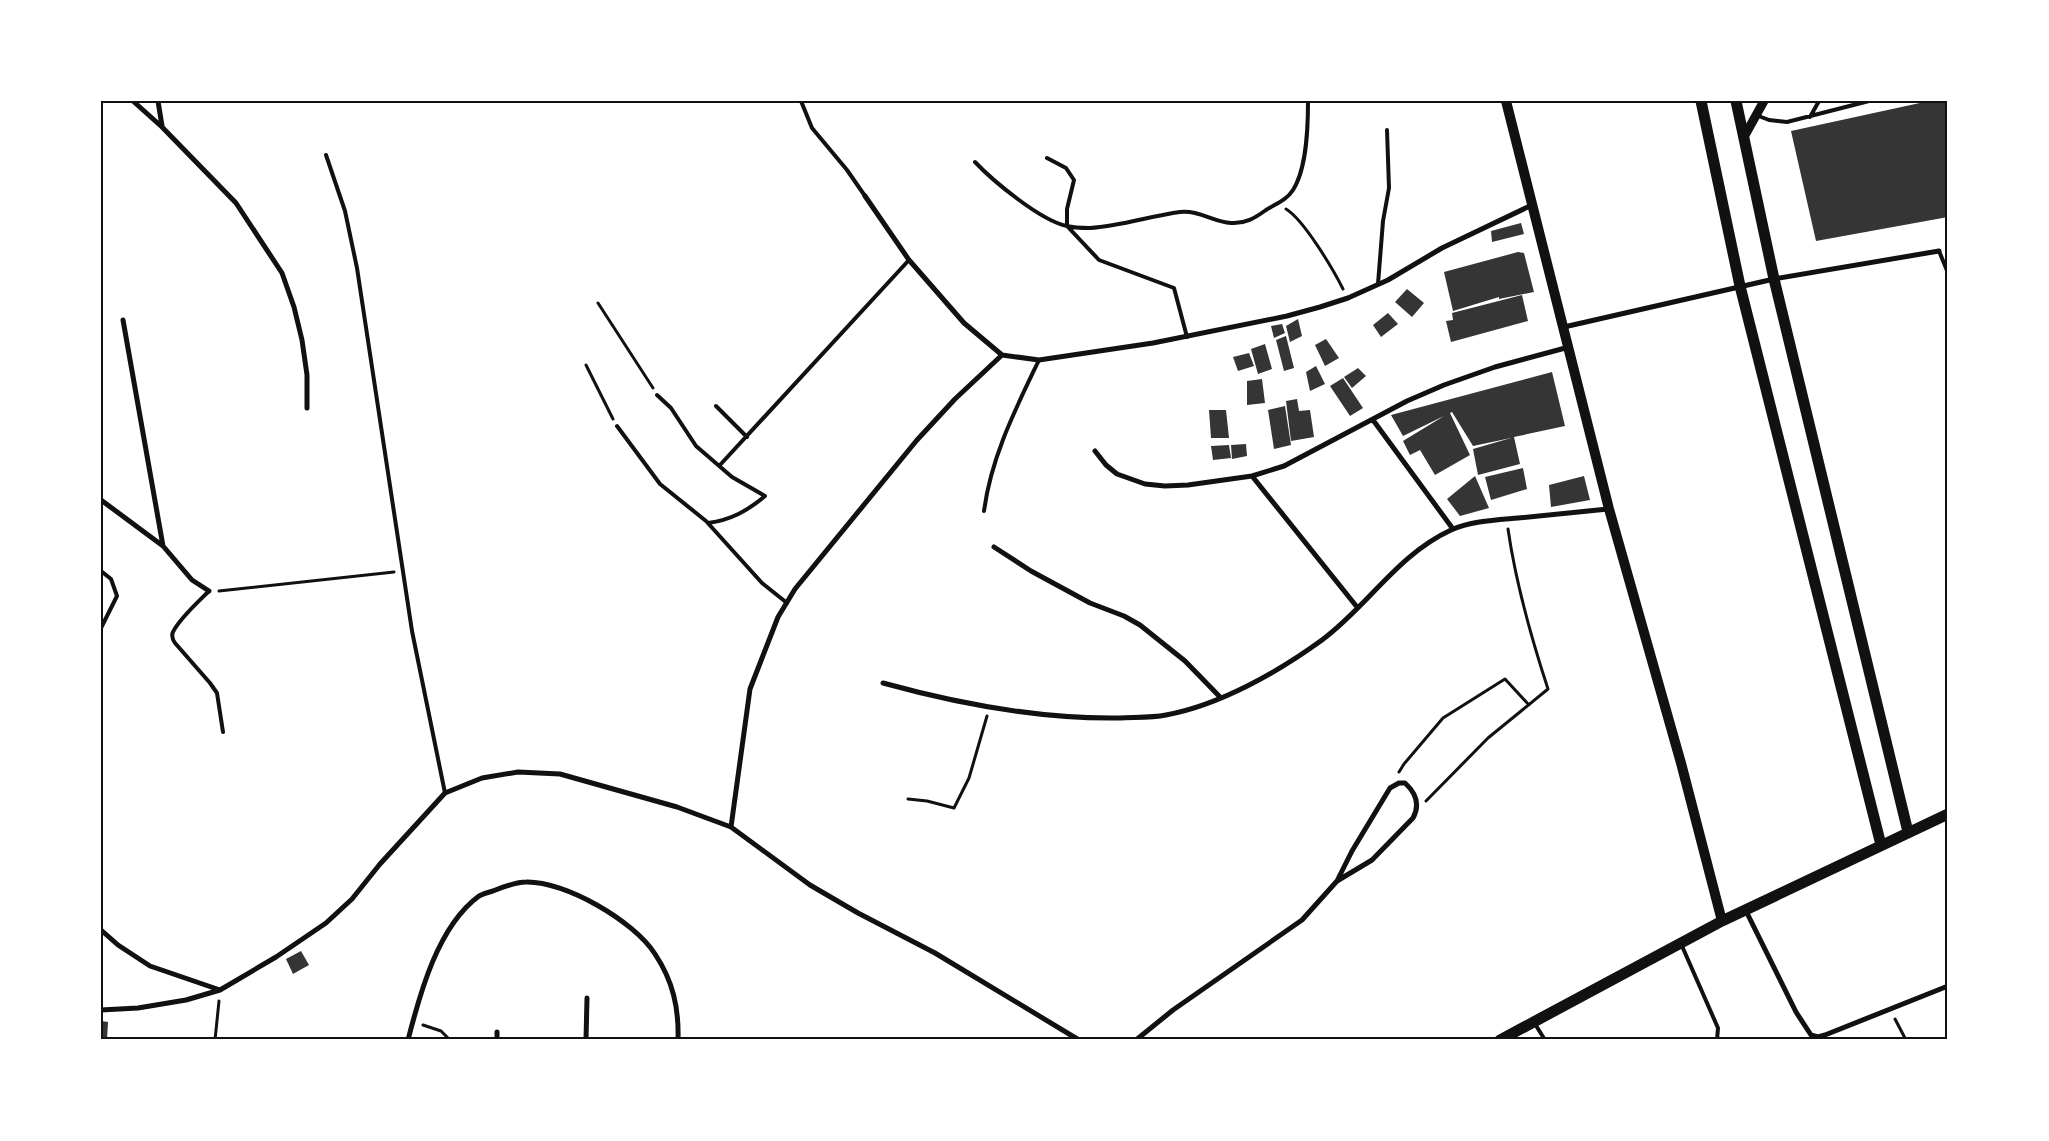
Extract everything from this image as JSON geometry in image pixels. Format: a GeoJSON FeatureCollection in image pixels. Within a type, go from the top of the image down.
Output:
{"type":"FeatureCollection","features":[{"type":"Feature","properties":{"kind":"main road"},"geometry":{"type":"LineString","coordinates":[[1506,101],[1609,509],[1681,763],[1722,922]]}},
{"type":"Feature","properties":{"kind":"main road"},"geometry":{"type":"LineString","coordinates":[[1701,101],[1740,286],[1881,845]]}},
{"type":"Feature","properties":{"kind":"main road"},"geometry":{"type":"LineString","coordinates":[[1736,101],[1774,279],[1908,832]]}},
{"type":"Feature","properties":{"kind":"main road"},"geometry":{"type":"LineString","coordinates":[[1500,1040],[1722,922],[1948,814]]}},
{"type":"Feature","properties":{"kind":"street"},"geometry":{"type":"LineString","coordinates":[[133,101],[162,127],[236,203],[282,273],[294,307],[302,340],[307,408]]}},
{"type":"Feature","properties":{"kind":"street"},"geometry":{"type":"LineString","coordinates":[[158,101],[162,127]]}},
{"type":"Feature","properties":{"kind":"street"},"geometry":{"type":"LineString","coordinates":[[1744,137],[1764,101]]}},
{"type":"Feature","properties":{"kind":"street"},"geometry":{"type":"LineString","coordinates":[[865,196],[909,260],[964,323],[1002,355],[1039,360],[1153,344],[1287,316],[1348,298],[1378,284],[1442,248],[1532,204]]}},
{"type":"Feature","properties":{"kind":"street"},"geometry":{"type":"LineString","coordinates":[[1564,327],[1774,279],[1940,252]]}},
{"type":"Feature","properties":{"kind":"street"},"geometry":{"type":"LineString","coordinates":[[123,320],[163,546]]}},
{"type":"Feature","properties":{"kind":"street"},"geometry":{"type":"LineString","coordinates":[[1095,451],[1106,465],[1118,474],[1145,484],[1165,486],[1188,485],[1252,476],[1284,466],[1407,401],[1444,385],[1495,367],[1569,347]]}},
{"type":"Feature","properties":{"kind":"street"},"geometry":{"type":"LineString","coordinates":[[731,828],[750,689],[774,626],[786,603],[795,589],[917,440],[955,399],[1002,355]]}},
{"type":"Feature","properties":{"kind":"street"},"geometry":{"type":"LineString","coordinates":[[1373,420],[1453,529]]}},
{"type":"Feature","properties":{"kind":"street"},"geometry":{"type":"LineString","coordinates":[[1252,476],[1357,607]]}},
{"type":"Feature","properties":{"kind":"street"},"geometry":{"type":"LineString","coordinates":[[101,500],[163,546],[192,580],[208,591]]}},
{"type":"Feature","properties":{"kind":"street"},"geometry":{"type":"LineString","coordinates":[[883,683],[926,695],[1015,711],[1095,718],[1164,716],[1198,708],[1247,686],[1317,644],[1414,553],[1453,529],[1488,521],[1609,509]]}},
{"type":"Feature","properties":{"kind":"street"},"geometry":{"type":"LineString","coordinates":[[994,547],[1018,563],[1090,603],[1124,616],[1140,625],[1185,660],[1221,698]]}},
{"type":"Feature","properties":{"kind":"street"},"geometry":{"type":"LineString","coordinates":[[101,1010],[138,1008],[220,990],[276,958],[326,923],[352,899],[380,864],[445,793],[482,778],[518,772],[560,774],[677,808],[731,828],[810,885],[858,914],[934,953],[1079,1040]]}},
{"type":"Feature","properties":{"kind":"street"},"geometry":{"type":"LineString","coordinates":[[1136,1040],[1173,1010],[1302,920],[1336,881],[1390,788],[1399,783],[1405,783],[1412,789],[1416,799],[1417,810],[1413,818],[1372,860],[1336,881]]}},
{"type":"Feature","properties":{"kind":"street"},"geometry":{"type":"LineString","coordinates":[[408,1040],[420,993],[454,920],[480,896],[506,886],[526,882],[556,886],[601,906],[642,936],[656,954],[676,997],[678,1040]]}},
{"type":"Feature","properties":{"kind":"street"},"geometry":{"type":"LineString","coordinates":[[1746,911],[1796,1012],[1811,1034],[1818,1037],[1948,986]]}},
{"type":"Feature","properties":{"kind":"street"},"geometry":{"type":"LineString","coordinates":[[101,930],[118,945],[150,966],[220,990]]}},
{"type":"Feature","properties":{"kind":"street"},"geometry":{"type":"LineString","coordinates":[[586,1040],[587,998]]}},
{"type":"Feature","properties":{"kind":"street"},"geometry":{"type":"LineString","coordinates":[[497,1032],[497,1040]]}},
{"type":"Feature","properties":{"kind":"lane"},"geometry":{"type":"LineString","coordinates":[[801,101],[812,128],[847,170],[865,196]]}},
{"type":"Feature","properties":{"kind":"lane"},"geometry":{"type":"LineString","coordinates":[[975,162],[991,179],[1044,216],[1067,226],[1088,228],[1116,225],[1182,212],[1205,215],[1218,222],[1234,223],[1252,220],[1276,204],[1281,203],[1293,190],[1306,148],[1308,101]]}},
{"type":"Feature","properties":{"kind":"lane"},"geometry":{"type":"LineString","coordinates":[[1810,117],[1819,101]]}},
{"type":"Feature","properties":{"kind":"lane"},"geometry":{"type":"LineString","coordinates":[[1756,115],[1769,120],[1787,122],[1869,101]]}},
{"type":"Feature","properties":{"kind":"lane"},"geometry":{"type":"LineString","coordinates":[[1378,284],[1389,188],[1388,130]]}},
{"type":"Feature","properties":{"kind":"lane"},"geometry":{"type":"LineString","coordinates":[[326,155],[345,211],[357,268],[412,631],[445,793]]}},
{"type":"Feature","properties":{"kind":"lane"},"geometry":{"type":"LineString","coordinates":[[1047,158],[1066,168],[1074,180],[1068,209],[1067,226],[1099,260],[1174,288],[1186,336]]}},
{"type":"Feature","properties":{"kind":"lane"},"geometry":{"type":"LineString","coordinates":[[1940,252],[1948,262]]}},
{"type":"Feature","properties":{"kind":"lane"},"geometry":{"type":"LineString","coordinates":[[1940,252],[1948,273]]}},
{"type":"Feature","properties":{"kind":"lane"},"geometry":{"type":"LineString","coordinates":[[720,465],[909,260]]}},
{"type":"Feature","properties":{"kind":"lane"},"geometry":{"type":"LineString","coordinates":[[984,510],[992,470],[1012,419],[1039,360]]}},
{"type":"Feature","properties":{"kind":"lane"},"geometry":{"type":"LineString","coordinates":[[658,394],[671,408],[696,446],[732,477],[765,496],[751,508],[736,517],[708,523]]}},
{"type":"Feature","properties":{"kind":"lane"},"geometry":{"type":"LineString","coordinates":[[716,406],[747,437]]}},
{"type":"Feature","properties":{"kind":"lane"},"geometry":{"type":"LineString","coordinates":[[617,426],[660,484],[708,523],[762,583],[786,603]]}},
{"type":"Feature","properties":{"kind":"lane"},"geometry":{"type":"LineString","coordinates":[[101,571],[111,579],[117,596],[101,628]]}},
{"type":"Feature","properties":{"kind":"lane"},"geometry":{"type":"LineString","coordinates":[[208,591],[172,633],[172,638],[175,644],[210,683],[216,693],[224,732]]}},
{"type":"Feature","properties":{"kind":"lane"},"geometry":{"type":"LineString","coordinates":[[1681,944],[1718,1028],[1717,1040]]}},
{"type":"Feature","properties":{"kind":"lane"},"geometry":{"type":"LineString","coordinates":[[1534,1022],[1544,1040]]}},
{"type":"Feature","properties":{"kind":"path"},"geometry":{"type":"LineString","coordinates":[[1276,204],[1289,211],[1307,231],[1336,275],[1348,298]]}},
{"type":"Feature","properties":{"kind":"path"},"geometry":{"type":"LineString","coordinates":[[598,302],[658,394]]}},
{"type":"Feature","properties":{"kind":"path"},"geometry":{"type":"LineString","coordinates":[[586,365],[617,426]]}},
{"type":"Feature","properties":{"kind":"path"},"geometry":{"type":"LineString","coordinates":[[1417,810],[1488,738],[1548,690],[1527,625],[1512,561],[1506,519]]}},
{"type":"Feature","properties":{"kind":"path"},"geometry":{"type":"LineString","coordinates":[[208,591],[402,571]]}},
{"type":"Feature","properties":{"kind":"path"},"geometry":{"type":"LineString","coordinates":[[1390,788],[1404,764],[1443,718],[1504,680],[1529,705]]}},
{"type":"Feature","properties":{"kind":"path"},"geometry":{"type":"LineString","coordinates":[[908,799],[926,800],[954,808],[969,778],[990,706]]}},
{"type":"Feature","properties":{"kind":"path"},"geometry":{"type":"LineString","coordinates":[[216,1040],[220,990]]}},
{"type":"Feature","properties":{"kind":"path"},"geometry":{"type":"LineString","coordinates":[[1890,1009],[1906,1040]]}},
{"type":"Feature","properties":{"kind":"path"},"geometry":{"type":"LineString","coordinates":[[412,1022],[441,1031],[450,1040]]}},
{"type":"Feature","properties":{"kind":"building"},"geometry":{"type":"Polygon","coordinates":[[[1929,101],[1948,101],[1948,217],[1816,241],[1791,131],[1929,101]]]}},
{"type":"Feature","properties":{"kind":"building"},"geometry":{"type":"Polygon","coordinates":[[[1521,223],[1524,234],[1492,242],[1491,231],[1521,223]]]}},
{"type":"Feature","properties":{"kind":"building"},"geometry":{"type":"Polygon","coordinates":[[[1518,252],[1524,253],[1534,292],[1499,299],[1499,297],[1453,311],[1444,272],[1518,252]]]}},
{"type":"Feature","properties":{"kind":"building"},"geometry":{"type":"Polygon","coordinates":[[[1407,289],[1424,303],[1412,317],[1395,302],[1407,289]]]}},
{"type":"Feature","properties":{"kind":"building"},"geometry":{"type":"Polygon","coordinates":[[[1522,295],[1528,321],[1451,342],[1446,321],[1453,320],[1452,313],[1522,295]]]}},
{"type":"Feature","properties":{"kind":"building"},"geometry":{"type":"Polygon","coordinates":[[[1388,313],[1398,324],[1381,337],[1373,325],[1388,313]]]}},
{"type":"Feature","properties":{"kind":"building"},"geometry":{"type":"Polygon","coordinates":[[[1298,319],[1302,336],[1290,342],[1286,326],[1298,319]]]}},
{"type":"Feature","properties":{"kind":"building"},"geometry":{"type":"Polygon","coordinates":[[[1282,324],[1285,333],[1274,338],[1271,326],[1282,324]]]}},
{"type":"Feature","properties":{"kind":"building"},"geometry":{"type":"Polygon","coordinates":[[[1286,336],[1294,368],[1284,371],[1276,340],[1286,336]]]}},
{"type":"Feature","properties":{"kind":"building"},"geometry":{"type":"Polygon","coordinates":[[[1326,339],[1339,358],[1325,366],[1315,345],[1326,339]]]}},
{"type":"Feature","properties":{"kind":"building"},"geometry":{"type":"Polygon","coordinates":[[[1265,344],[1272,369],[1258,374],[1251,349],[1265,344]]]}},
{"type":"Feature","properties":{"kind":"building"},"geometry":{"type":"Polygon","coordinates":[[[1249,353],[1254,366],[1238,371],[1233,357],[1249,353]]]}},
{"type":"Feature","properties":{"kind":"building"},"geometry":{"type":"Polygon","coordinates":[[[1316,366],[1325,384],[1310,391],[1306,372],[1316,366]]]}},
{"type":"Feature","properties":{"kind":"building"},"geometry":{"type":"Polygon","coordinates":[[[1358,368],[1366,376],[1352,388],[1344,377],[1358,368]]]}},
{"type":"Feature","properties":{"kind":"building"},"geometry":{"type":"Polygon","coordinates":[[[1552,372],[1565,426],[1514,437],[1520,464],[1478,475],[1473,449],[1511,438],[1473,446],[1452,412],[1450,413],[1470,455],[1435,475],[1420,450],[1410,455],[1403,441],[1444,416],[1403,436],[1391,415],[1552,372]]]}},
{"type":"Feature","properties":{"kind":"building"},"geometry":{"type":"Polygon","coordinates":[[[1343,378],[1363,408],[1350,416],[1330,386],[1343,378]]]}},
{"type":"Feature","properties":{"kind":"building"},"geometry":{"type":"Polygon","coordinates":[[[1262,379],[1265,403],[1247,405],[1247,381],[1262,379]]]}},
{"type":"Feature","properties":{"kind":"building"},"geometry":{"type":"Polygon","coordinates":[[[1297,399],[1299,411],[1310,410],[1314,437],[1291,441],[1286,401],[1297,399]]]}},
{"type":"Feature","properties":{"kind":"building"},"geometry":{"type":"Polygon","coordinates":[[[1285,406],[1291,445],[1274,449],[1268,410],[1285,406]]]}},
{"type":"Feature","properties":{"kind":"building"},"geometry":{"type":"Polygon","coordinates":[[[1209,410],[1226,410],[1229,438],[1211,438],[1209,410]]]}},
{"type":"Feature","properties":{"kind":"building"},"geometry":{"type":"Polygon","coordinates":[[[1246,444],[1247,456],[1232,459],[1231,445],[1246,444]]]}},
{"type":"Feature","properties":{"kind":"building"},"geometry":{"type":"Polygon","coordinates":[[[1229,445],[1231,458],[1213,460],[1211,446],[1229,445]]]}},
{"type":"Feature","properties":{"kind":"building"},"geometry":{"type":"Polygon","coordinates":[[[1523,468],[1527,489],[1491,500],[1485,477],[1523,468]]]}},
{"type":"Feature","properties":{"kind":"building"},"geometry":{"type":"Polygon","coordinates":[[[1475,476],[1489,508],[1460,516],[1447,499],[1475,476]]]}},
{"type":"Feature","properties":{"kind":"building"},"geometry":{"type":"Polygon","coordinates":[[[1584,476],[1590,500],[1551,507],[1549,485],[1584,476]]]}},
{"type":"Feature","properties":{"kind":"building"},"geometry":{"type":"Polygon","coordinates":[[[301,951],[309,965],[293,974],[286,959],[301,951]]]}},
{"type":"Feature","properties":{"kind":"building"},"geometry":{"type":"Polygon","coordinates":[[[101,1021],[108,1022],[107,1040],[101,1040],[101,1021]]]}}]}
